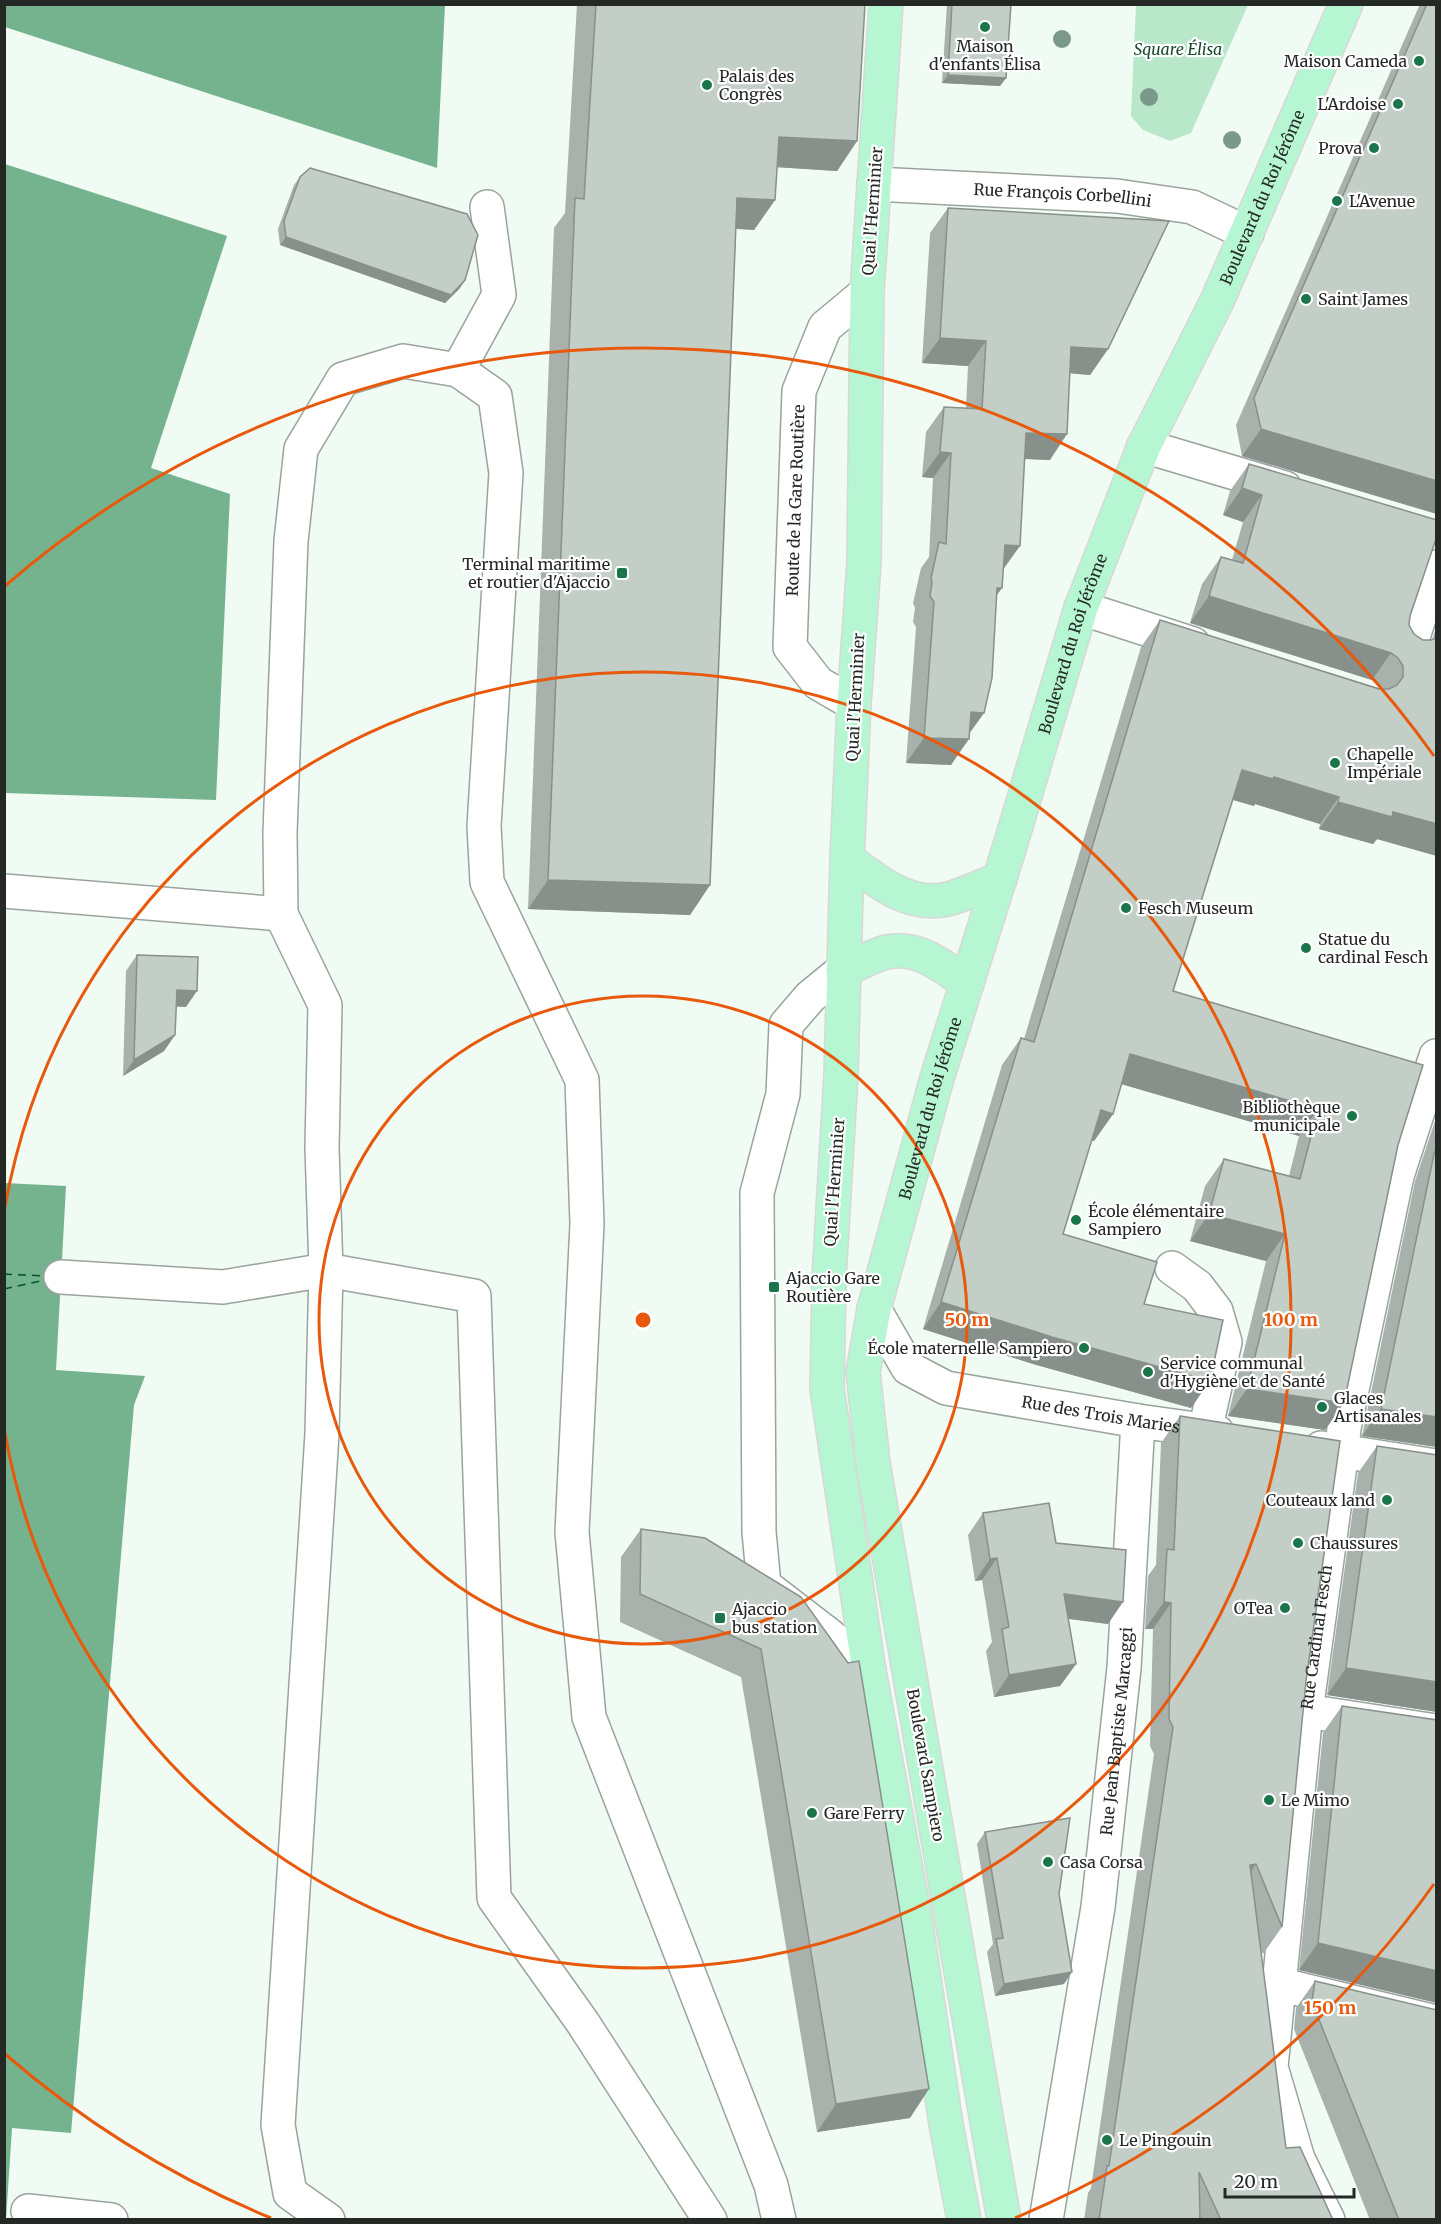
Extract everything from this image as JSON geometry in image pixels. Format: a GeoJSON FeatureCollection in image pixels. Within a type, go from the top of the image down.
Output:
{"type":"FeatureCollection","features":[{"type":"Feature","properties":{"kind":"main road","name":"Quai l'Herminier"},"geometry":{"type":"LineString","coordinates":[[869,1671],[827,1389],[829,1278],[841,1075],[847,859],[854,704],[864,563],[867,292],[886,4]]}},
{"type":"Feature","properties":{"kind":"main road","name":"Boulevard du Roi Jérôme"},"geometry":{"type":"LineString","coordinates":[[874,1310],[919,1142],[1081,609],[1144,446],[1217,301],[1346,4]]}},
{"type":"Feature","properties":{"kind":"main road"},"geometry":{"type":"LineString","coordinates":[[847,859],[893,891],[919,900],[944,900],[1000,879]]}},
{"type":"Feature","properties":{"kind":"main road"},"geometry":{"type":"LineString","coordinates":[[843,970],[886,952],[912,951],[936,962],[968,983]]}},
{"type":"Feature","properties":{"kind":"main road","name":"Boulevard Sampiero"},"geometry":{"type":"LineString","coordinates":[[874,1310],[863,1372],[873,1463],[1004,2220]]}},
{"type":"Feature","properties":{"kind":"main road"},"geometry":{"type":"LineString","coordinates":[[869,1671],[914,1912],[946,2124],[964,2220]]}},
{"type":"Feature","properties":{"kind":"street","name":"Rue François Corbellini"},"geometry":{"type":"LineString","coordinates":[[874,184],[1117,196],[1192,207],[1246,233]]}},
{"type":"Feature","properties":{"kind":"street"},"geometry":{"type":"LineString","coordinates":[[458,370],[499,295],[487,207]]}},
{"type":"Feature","properties":{"kind":"street","name":"Route de la Gare Routière"},"geometry":{"type":"LineString","coordinates":[[854,704],[818,683],[790,647],[799,391],[825,327],[867,292]]}},
{"type":"Feature","properties":{"kind":"street"},"geometry":{"type":"LineString","coordinates":[[327,2220],[290,2193],[278,2125],[321,1458],[326,1270],[322,1148],[325,1005],[281,914],[280,833],[291,541],[301,449],[344,379],[403,361],[458,370],[495,396],[506,473],[484,826],[487,882],[582,1080],[587,1224],[572,1532],[590,1717],[771,2185],[779,2220]]}},
{"type":"Feature","properties":{"kind":"street"},"geometry":{"type":"LineString","coordinates":[[1144,446],[1313,496]]}},
{"type":"Feature","properties":{"kind":"street"},"geometry":{"type":"LineString","coordinates":[[1409,649],[1437,567]]}},
{"type":"Feature","properties":{"kind":"street"},"geometry":{"type":"LineString","coordinates":[[1081,609],[1218,651]]}},
{"type":"Feature","properties":{"kind":"street"},"geometry":{"type":"LineString","coordinates":[[4,891],[281,914]]}},
{"type":"Feature","properties":{"kind":"street"},"geometry":{"type":"LineString","coordinates":[[843,970],[810,998],[786,1025],[783,1094],[757,1193],[759,1532],[764,1585],[829,1635],[869,1671]]}},
{"type":"Feature","properties":{"kind":"street","name":"Rue Cardinal Fesch"},"geometry":{"type":"LineString","coordinates":[[1328,2220],[1298,2159],[1271,2067],[1278,1984],[1306,1711],[1344,1428],[1396,1176],[1437,1056]]}},
{"type":"Feature","properties":{"kind":"street"},"geometry":{"type":"LineString","coordinates":[[1172,1268],[1197,1286],[1216,1311],[1224,1342],[1205,1431]]}},
{"type":"Feature","properties":{"kind":"street"},"geometry":{"type":"LineString","coordinates":[[61,1277],[224,1287],[326,1270],[474,1296],[494,1898],[583,2023],[710,2220]]}},
{"type":"Feature","properties":{"kind":"street","name":"Rue des Trois Maries"},"geometry":{"type":"LineString","coordinates":[[874,1310],[908,1368],[946,1388],[1138,1421],[1251,1437]]}},
{"type":"Feature","properties":{"kind":"street","name":"Rue Jean Baptiste Marcaggi"},"geometry":{"type":"LineString","coordinates":[[1046,2220],[1098,1907],[1124,1668],[1138,1421]]}},
{"type":"Feature","properties":{"kind":"street"},"geometry":{"type":"LineString","coordinates":[[1297,1444],[1437,1466]]}},
{"type":"Feature","properties":{"kind":"street"},"geometry":{"type":"LineString","coordinates":[[1306,1711],[1437,1731]]}},
{"type":"Feature","properties":{"kind":"street"},"geometry":{"type":"LineString","coordinates":[[1278,1984],[1437,2022]]}},
{"type":"Feature","properties":{"kind":"street"},"geometry":{"type":"LineString","coordinates":[[28,2211],[111,2220]]}},
{"type":"Feature","properties":{"kind":"green space","name":"Square Élisa"},"geometry":{"type":"Polygon","coordinates":[[[1136,5],[1248,5],[1191,133],[1170,141],[1143,130],[1131,116],[1136,5]]]}},
{"type":"Feature","properties":{"kind":"shaded area"},"geometry":{"type":"Polygon","coordinates":[[[5,4],[445,5],[437,168],[5,27],[5,4]]]}},
{"type":"Feature","properties":{"kind":"shaded area"},"geometry":{"type":"Polygon","coordinates":[[[5,164],[227,236],[151,468],[230,494],[216,800],[5,793],[5,164]]]}},
{"type":"Feature","properties":{"kind":"shaded area"},"geometry":{"type":"Polygon","coordinates":[[[4,1183],[66,1186],[56,1370],[145,1376],[134,1405],[71,2133],[12,2128],[6,2220],[4,2219],[4,1183]]]}},
{"type":"Feature","properties":{"kind":"building"},"geometry":{"type":"Polygon","coordinates":[[[596,4],[865,4],[857,141],[779,137],[775,200],[737,198],[710,885],[548,880],[575,198],[584,199],[596,4]]]}},
{"type":"Feature","properties":{"kind":"building","name":"Maison d'enfants Élisa"},"geometry":{"type":"Polygon","coordinates":[[[952,4],[1011,4],[1006,78],[948,75],[952,4]]]}},
{"type":"Feature","properties":{"kind":"building"},"geometry":{"type":"Polygon","coordinates":[[[1427,4],[1437,4],[1437,481],[1261,429],[1254,398],[1427,4]]]}},
{"type":"Feature","properties":{"kind":"building"},"geometry":{"type":"Polygon","coordinates":[[[310,168],[467,214],[478,235],[465,280],[451,295],[286,237],[284,221],[300,177],[310,168]]]}},
{"type":"Feature","properties":{"kind":"building"},"geometry":{"type":"Polygon","coordinates":[[[948,208],[1169,221],[1108,349],[1071,347],[1067,434],[1026,433],[1020,546],[1005,545],[1002,588],[997,588],[992,678],[984,713],[971,712],[969,739],[924,738],[934,602],[930,596],[931,578],[939,542],[946,544],[951,453],[940,452],[944,407],[982,409],[986,341],[940,338],[948,208]]]}},
{"type":"Feature","properties":{"kind":"building"},"geometry":{"type":"Polygon","coordinates":[[[1249,464],[1437,520],[1437,536],[1409,625],[1414,634],[1423,640],[1437,638],[1437,824],[1393,812],[1392,817],[1338,802],[1339,797],[1274,777],[1273,779],[1242,770],[1173,991],[1423,1065],[1398,1145],[1344,1403],[1247,1389],[1285,1234],[1209,1214],[1224,1159],[1300,1179],[1318,1109],[1130,1054],[1113,1114],[1101,1110],[1063,1234],[1157,1262],[1144,1304],[1223,1320],[1210,1381],[1052,1337],[941,1302],[1021,1038],[1034,1042],[1160,620],[1379,689],[1389,689],[1397,685],[1403,677],[1403,666],[1391,653],[1209,596],[1221,557],[1243,563],[1262,495],[1242,488],[1249,464]]]}},
{"type":"Feature","properties":{"kind":"building"},"geometry":{"type":"Polygon","coordinates":[[[137,955],[198,957],[197,991],[177,990],[175,1035],[134,1060],[137,955]]]}},
{"type":"Feature","properties":{"kind":"building"},"geometry":{"type":"Polygon","coordinates":[[[1437,1146],[1437,1417],[1381,1409],[1437,1146]]]}},
{"type":"Feature","properties":{"kind":"building"},"geometry":{"type":"Polygon","coordinates":[[[1180,1416],[1340,1441],[1306,1681],[1282,1927],[1256,1864],[1250,1865],[1286,2148],[1300,2147],[1333,2220],[1221,2220],[1199,2172],[1200,2220],[1099,2220],[1107,2166],[1109,2166],[1173,1727],[1169,1719],[1171,1603],[1164,1602],[1167,1549],[1174,1550],[1180,1416]]]}},
{"type":"Feature","properties":{"kind":"building"},"geometry":{"type":"Polygon","coordinates":[[[1377,1446],[1437,1455],[1437,1682],[1346,1668],[1377,1446]]]}},
{"type":"Feature","properties":{"kind":"building"},"geometry":{"type":"Polygon","coordinates":[[[1049,1503],[1056,1543],[1126,1550],[1123,1602],[1064,1594],[1076,1664],[1009,1675],[1002,1629],[1009,1627],[997,1558],[990,1559],[983,1513],[1049,1503]]]}},
{"type":"Feature","properties":{"kind":"building"},"geometry":{"type":"Polygon","coordinates":[[[641,1529],[705,1538],[801,1597],[848,1663],[859,1661],[929,2089],[836,2104],[761,1649],[640,1594],[641,1529]]]}},
{"type":"Feature","properties":{"kind":"building"},"geometry":{"type":"Polygon","coordinates":[[[1342,1706],[1437,1720],[1437,1971],[1318,1943],[1342,1706]]]}},
{"type":"Feature","properties":{"kind":"building"},"geometry":{"type":"Polygon","coordinates":[[[1070,1818],[1059,1894],[1072,1972],[1004,1984],[996,1939],[1003,1938],[985,1832],[1070,1818]]]}},
{"type":"Feature","properties":{"kind":"building"},"geometry":{"type":"Polygon","coordinates":[[[1315,1981],[1437,2010],[1437,2220],[1399,2220],[1312,2002],[1315,1981]]]}},
{"type":"Feature","properties":{"kind":"ferry route"},"geometry":{"type":"LineString","coordinates":[[4,1274],[45,1276]]}},
{"type":"Feature","properties":{"kind":"ferry route"},"geometry":{"type":"LineString","coordinates":[[4,1289],[45,1280]]}},
{"type":"Feature","properties":{"kind":"place","name":"Maison d'enfants Élisa"},"geometry":{"type":"Point","coordinates":[985,27]}},
{"type":"Feature","properties":{"kind":"place","name":"Maison Cameda"},"geometry":{"type":"Point","coordinates":[1419,61]}},
{"type":"Feature","properties":{"kind":"place","name":"Palais des Congrès"},"geometry":{"type":"Point","coordinates":[707,85]}},
{"type":"Feature","properties":{"kind":"place","name":"L'Ardoise"},"geometry":{"type":"Point","coordinates":[1398,104]}},
{"type":"Feature","properties":{"kind":"place","name":"Prova"},"geometry":{"type":"Point","coordinates":[1374,148]}},
{"type":"Feature","properties":{"kind":"place","name":"L'Avenue"},"geometry":{"type":"Point","coordinates":[1337,201]}},
{"type":"Feature","properties":{"kind":"place","name":"Saint James"},"geometry":{"type":"Point","coordinates":[1306,299]}},
{"type":"Feature","properties":{"kind":"place","name":"Terminal maritime et routier d'Ajaccio"},"geometry":{"type":"Point","coordinates":[622,573]}},
{"type":"Feature","properties":{"kind":"place","name":"Chapelle Impériale"},"geometry":{"type":"Point","coordinates":[1335,763]}},
{"type":"Feature","properties":{"kind":"place","name":"Fesch Museum"},"geometry":{"type":"Point","coordinates":[1126,908]}},
{"type":"Feature","properties":{"kind":"place","name":"Statue du cardinal Fesch"},"geometry":{"type":"Point","coordinates":[1306,948]}},
{"type":"Feature","properties":{"kind":"place","name":"Bibliothèque municipale"},"geometry":{"type":"Point","coordinates":[1352,1116]}},
{"type":"Feature","properties":{"kind":"place","name":"École élémentaire Sampiero"},"geometry":{"type":"Point","coordinates":[1076,1220]}},
{"type":"Feature","properties":{"kind":"place","name":"Ajaccio Gare Routière"},"geometry":{"type":"Point","coordinates":[774,1287]}},
{"type":"Feature","properties":{"kind":"place","name":"École maternelle Sampiero"},"geometry":{"type":"Point","coordinates":[1084,1348]}},
{"type":"Feature","properties":{"kind":"place","name":"Service communal d'Hygiène et de Santé"},"geometry":{"type":"Point","coordinates":[1148,1372]}},
{"type":"Feature","properties":{"kind":"place","name":"Glaces Artisanales"},"geometry":{"type":"Point","coordinates":[1322,1407]}},
{"type":"Feature","properties":{"kind":"place","name":"Couteaux land"},"geometry":{"type":"Point","coordinates":[1387,1500]}},
{"type":"Feature","properties":{"kind":"place","name":"Chaussures"},"geometry":{"type":"Point","coordinates":[1298,1543]}},
{"type":"Feature","properties":{"kind":"place","name":"OTea"},"geometry":{"type":"Point","coordinates":[1285,1608]}},
{"type":"Feature","properties":{"kind":"place","name":"Ajaccio bus station"},"geometry":{"type":"Point","coordinates":[720,1618]}},
{"type":"Feature","properties":{"kind":"place","name":"Le Mimo"},"geometry":{"type":"Point","coordinates":[1269,1800]}},
{"type":"Feature","properties":{"kind":"place","name":"Gare Ferry"},"geometry":{"type":"Point","coordinates":[812,1813]}},
{"type":"Feature","properties":{"kind":"place","name":"Casa Corsa"},"geometry":{"type":"Point","coordinates":[1048,1862]}},
{"type":"Feature","properties":{"kind":"place","name":"Le Pingouin"},"geometry":{"type":"Point","coordinates":[1107,2140]}}]}
